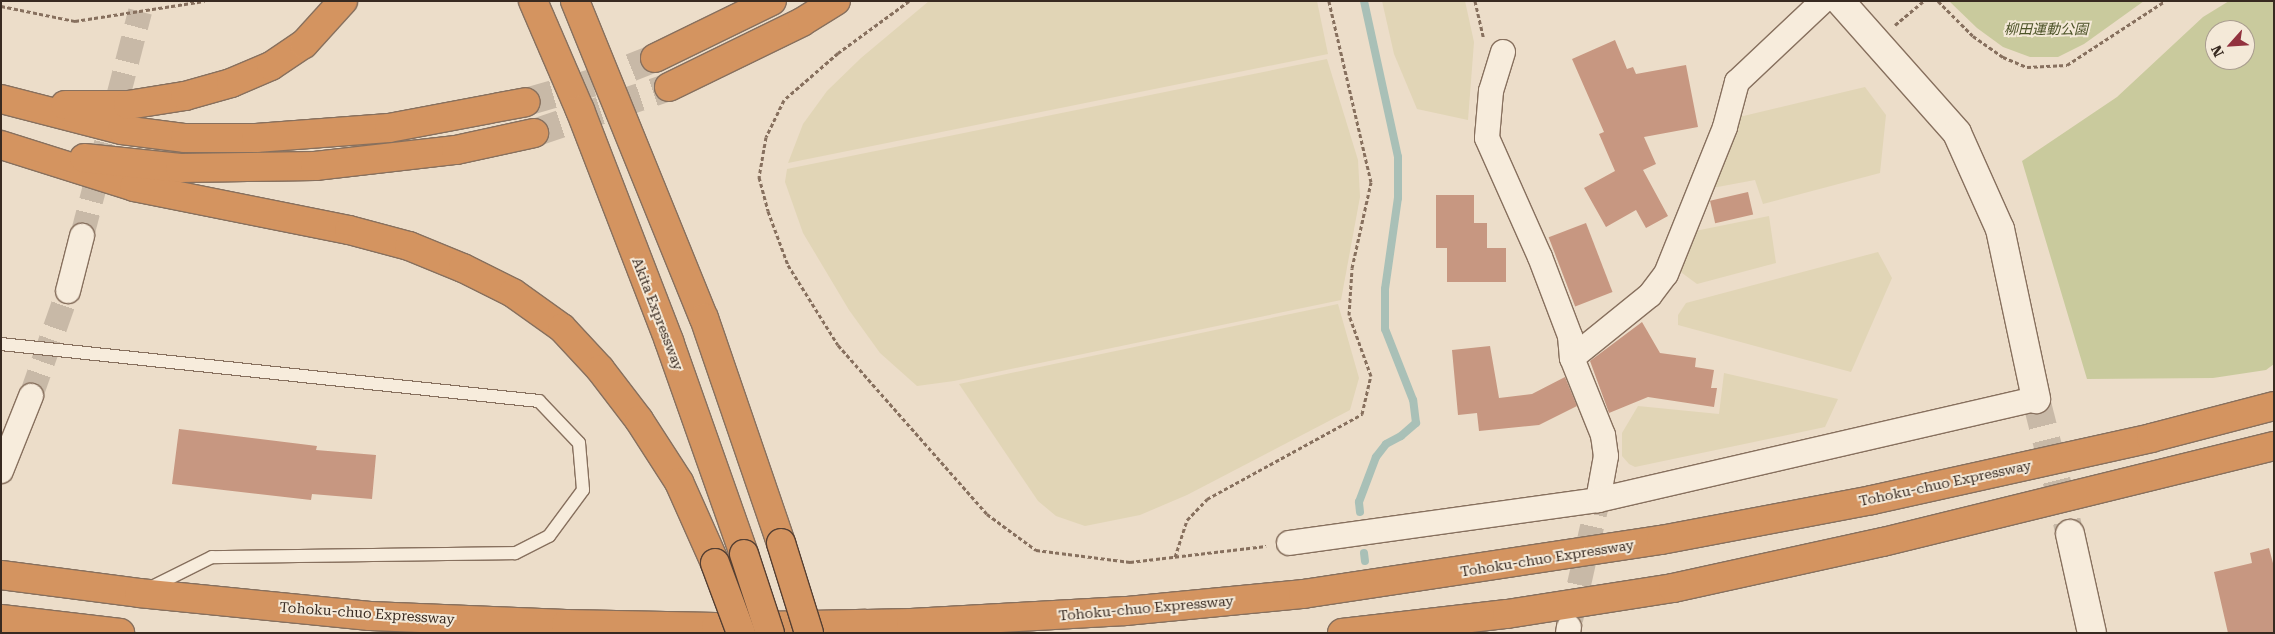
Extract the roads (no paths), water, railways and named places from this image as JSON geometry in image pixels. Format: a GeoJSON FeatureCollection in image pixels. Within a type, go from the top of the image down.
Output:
{"type":"FeatureCollection","features":[{"type":"Feature","properties":{"kind":"highway"},"geometry":{"type":"LineString","coordinates":[[1,99],[77,107],[128,105],[185,96],[231,83],[271,66],[304,44],[343,1]]}},
{"type":"Feature","properties":{"kind":"highway","name":"Akita Expressway"},"geometry":{"type":"LineString","coordinates":[[533,1],[580,110],[662,323],[770,633]]}},
{"type":"Feature","properties":{"kind":"highway"},"geometry":{"type":"LineString","coordinates":[[575,1],[704,318],[809,633]]}},
{"type":"Feature","properties":{"kind":"highway"},"geometry":{"type":"LineString","coordinates":[[593,1],[691,253],[735,378],[780,543]]}},
{"type":"Feature","properties":{"kind":"highway"},"geometry":{"type":"LineString","coordinates":[[655,58],[772,1]]}},
{"type":"Feature","properties":{"kind":"highway"},"geometry":{"type":"LineString","coordinates":[[668,87],[784,31],[836,1]]}},
{"type":"Feature","properties":{"kind":"highway"},"geometry":{"type":"LineString","coordinates":[[1,99],[122,130],[203,138],[256,138],[389,128],[526,102]]}},
{"type":"Feature","properties":{"kind":"highway"},"geometry":{"type":"LineString","coordinates":[[1,144],[112,163],[180,168],[243,168],[384,160],[456,150],[534,133]]}},
{"type":"Feature","properties":{"kind":"highway"},"geometry":{"type":"LineString","coordinates":[[1,144],[134,187],[349,230],[409,246],[463,268],[513,293],[562,328],[600,369],[633,413],[679,482],[715,563],[741,633]]}},
{"type":"Feature","properties":{"kind":"highway","name":"Tohoku-chuo Expressway"},"geometry":{"type":"LineString","coordinates":[[4,576],[139,594],[370,616],[585,625],[716,627],[901,623],[1126,611],[1303,594],[1661,540],[1872,500],[2151,438],[2274,406]]}},
{"type":"Feature","properties":{"kind":"highway"},"geometry":{"type":"LineString","coordinates":[[1342,633],[1507,614],[1673,588],[1893,540],[2274,446]]}},
{"type":"Feature","properties":{"kind":"highway"},"geometry":{"type":"LineString","coordinates":[[1,619],[120,633]]}},
{"type":"Feature","properties":{"kind":"street"},"geometry":{"type":"LineString","coordinates":[[1572,358],[1650,295],[1666,274],[1725,127],[1737,82],[1823,1]]}},
{"type":"Feature","properties":{"kind":"street"},"geometry":{"type":"LineString","coordinates":[[1288,543],[1598,500],[2036,399],[2000,229],[1957,133],[1840,1]]}},
{"type":"Feature","properties":{"kind":"street"},"geometry":{"type":"LineString","coordinates":[[1502,52],[1491,92],[1487,138],[1570,336],[1572,358],[1604,435],[1606,456],[1598,500]]}},
{"type":"Feature","properties":{"kind":"street"},"geometry":{"type":"LineString","coordinates":[[68,290],[82,236]]}},
{"type":"Feature","properties":{"kind":"street"},"geometry":{"type":"LineString","coordinates":[[1,471],[31,396]]}},
{"type":"Feature","properties":{"kind":"street"},"geometry":{"type":"LineString","coordinates":[[2070,534],[2092,633]]}},
{"type":"Feature","properties":{"kind":"lane"},"geometry":{"type":"LineString","coordinates":[[1,344],[540,401],[579,443],[583,490],[549,536],[515,553],[212,557],[139,594]]}},
{"type":"Feature","properties":{"kind":"waterway"},"geometry":{"type":"LineString","coordinates":[[1360,512],[1359,502],[1376,457],[1386,444],[1401,436],[1416,423],[1413,400],[1385,329],[1385,289],[1398,198],[1398,157],[1364,1]]}},
{"type":"Feature","properties":{"kind":"waterway"},"geometry":{"type":"LineString","coordinates":[[1364,553],[1365,561]]}},
{"type":"Feature","properties":{"kind":"tunnel"},"geometry":{"type":"LineString","coordinates":[[82,236],[140,11]]}},
{"type":"Feature","properties":{"kind":"tunnel"},"geometry":{"type":"LineString","coordinates":[[526,102],[592,83],[655,58]]}},
{"type":"Feature","properties":{"kind":"tunnel"},"geometry":{"type":"LineString","coordinates":[[534,133],[669,87]]}},
{"type":"Feature","properties":{"kind":"tunnel"},"geometry":{"type":"LineString","coordinates":[[31,396],[68,291]]}},
{"type":"Feature","properties":{"kind":"tunnel"},"geometry":{"type":"LineString","coordinates":[[2036,399],[2070,534]]}},
{"type":"Feature","properties":{"kind":"tunnel"},"geometry":{"type":"LineString","coordinates":[[1571,620],[1598,500]]}},
{"type":"Feature","properties":{"kind":"park label","name":"柳田運動公園"},"geometry":{"type":"Point","coordinates":[2046,29]}}]}
